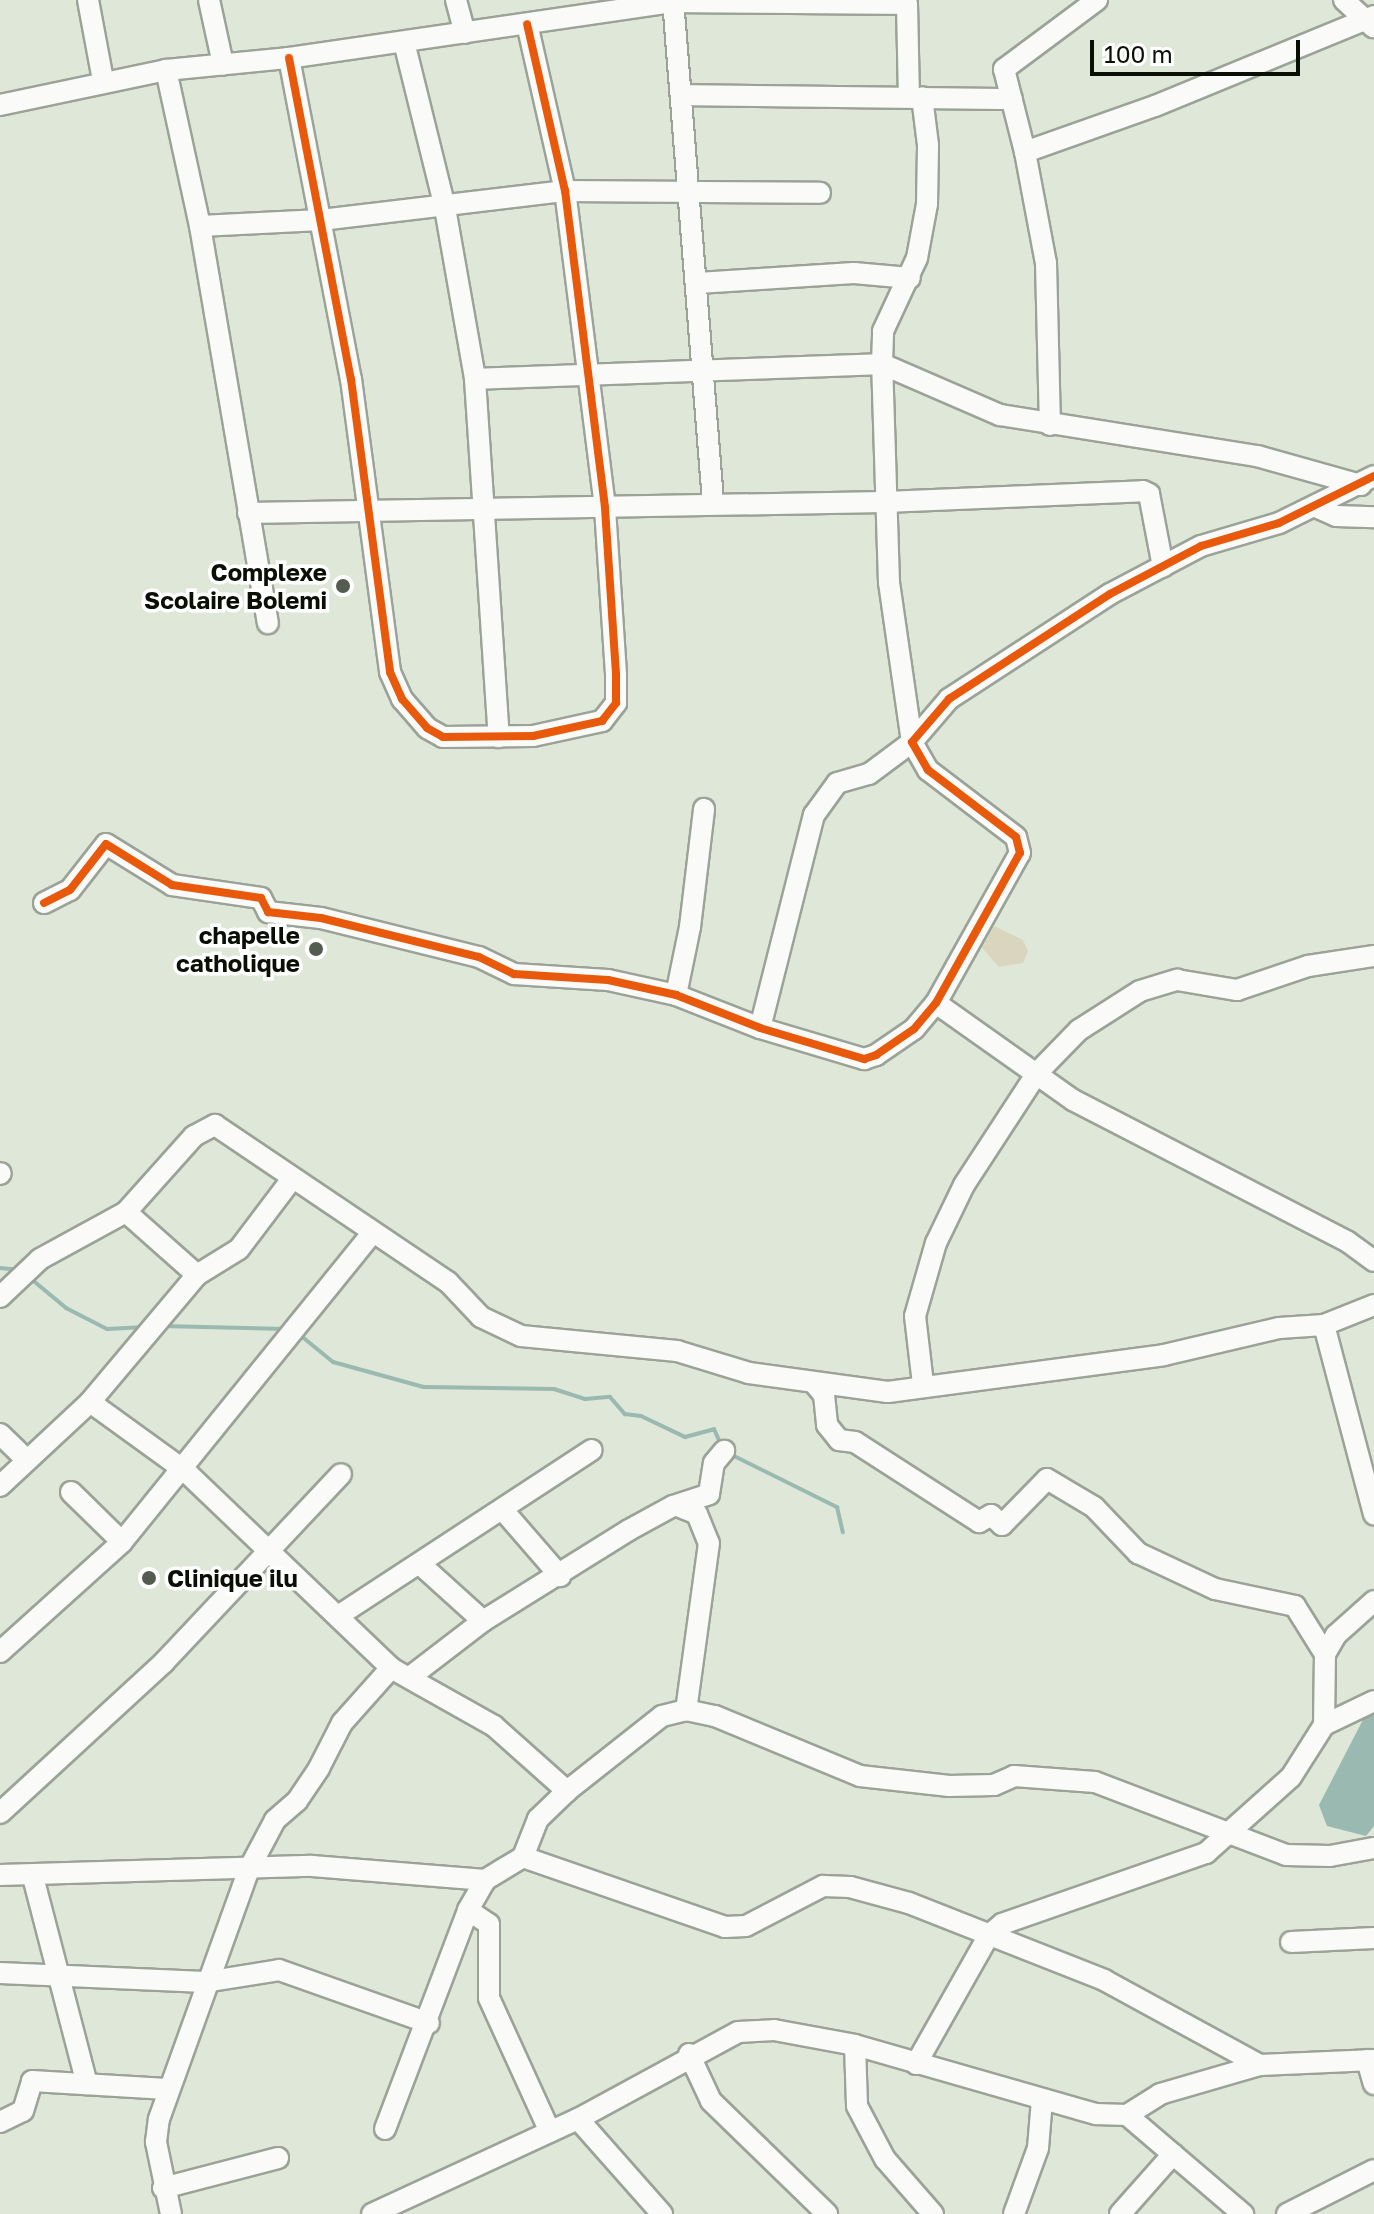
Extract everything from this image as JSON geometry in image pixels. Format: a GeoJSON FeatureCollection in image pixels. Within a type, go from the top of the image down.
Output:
{"type":"FeatureCollection","features":[{"type":"Feature","properties":{"kind":"street"},"geometry":{"type":"LineString","coordinates":[[88,0],[103,80]]}},
{"type":"Feature","properties":{"kind":"street"},"geometry":{"type":"LineString","coordinates":[[209,0],[223,64]]}},
{"type":"Feature","properties":{"kind":"street"},"geometry":{"type":"LineString","coordinates":[[456,0],[465,33]]}},
{"type":"Feature","properties":{"kind":"street"},"geometry":{"type":"LineString","coordinates":[[1050,425],[1046,263],[1025,152],[1004,69],[1097,0]]}},
{"type":"Feature","properties":{"kind":"street"},"geometry":{"type":"LineString","coordinates":[[1344,0],[1371,22]]}},
{"type":"Feature","properties":{"kind":"street"},"geometry":{"type":"LineString","coordinates":[[0,105],[103,80],[166,70],[289,58],[673,1],[907,4],[927,204],[910,278],[883,331],[889,583],[912,742],[928,770],[1020,845],[936,1003],[914,1029],[864,1059],[760,1028],[676,995],[608,980],[514,974],[479,957],[321,918],[268,912],[261,898],[172,885],[106,844],[70,890],[44,903]]}},
{"type":"Feature","properties":{"kind":"street"},"geometry":{"type":"LineString","coordinates":[[673,1],[683,95],[713,502]]}},
{"type":"Feature","properties":{"kind":"street"},"geometry":{"type":"LineString","coordinates":[[1025,152],[1371,22]]}},
{"type":"Feature","properties":{"kind":"street"},"geometry":{"type":"LineString","coordinates":[[289,58],[373,514],[387,654],[402,699],[427,728],[443,737],[533,736],[602,721],[616,703],[605,507],[565,191],[527,24]]}},
{"type":"Feature","properties":{"kind":"street"},"geometry":{"type":"LineString","coordinates":[[404,42],[445,208],[475,379],[487,511],[499,737]]}},
{"type":"Feature","properties":{"kind":"street"},"geometry":{"type":"LineString","coordinates":[[166,70],[200,226],[268,623]]}},
{"type":"Feature","properties":{"kind":"street"},"geometry":{"type":"LineString","coordinates":[[683,95],[1012,99]]}},
{"type":"Feature","properties":{"kind":"street"},"geometry":{"type":"LineString","coordinates":[[200,226],[321,220],[445,208],[565,191],[820,193]]}},
{"type":"Feature","properties":{"kind":"street"},"geometry":{"type":"LineString","coordinates":[[698,283],[854,273],[910,278]]}},
{"type":"Feature","properties":{"kind":"street"},"geometry":{"type":"LineString","coordinates":[[475,379],[588,371],[882,364],[1000,415],[1257,456],[1367,480]]}},
{"type":"Feature","properties":{"kind":"street"},"geometry":{"type":"LineString","coordinates":[[760,1028],[814,815],[837,783],[869,774],[912,742],[949,699],[1110,594],[1201,546],[1279,523],[1367,480]]}},
{"type":"Feature","properties":{"kind":"street"},"geometry":{"type":"LineString","coordinates":[[248,513],[373,514],[713,502],[885,502],[1143,491],[1149,494],[1163,567]]}},
{"type":"Feature","properties":{"kind":"street"},"geometry":{"type":"LineString","coordinates":[[1314,506],[1336,516],[1374,517]]}},
{"type":"Feature","properties":{"kind":"street"},"geometry":{"type":"LineString","coordinates":[[676,995],[690,927],[704,809]]}},
{"type":"Feature","properties":{"kind":"street"},"geometry":{"type":"LineString","coordinates":[[923,1384],[915,1316],[936,1243],[964,1185],[1037,1073],[1079,1030],[1140,991],[1177,980],[1237,990],[1308,966],[1374,956]]}},
{"type":"Feature","properties":{"kind":"street"},"geometry":{"type":"LineString","coordinates":[[936,1003],[1119,1126],[1348,1242],[1374,1261]]}},
{"type":"Feature","properties":{"kind":"street"},"geometry":{"type":"LineString","coordinates":[[0,1297],[40,1259],[126,1212],[209,1126],[215,1125],[448,1282],[481,1317],[521,1336],[677,1351],[749,1373],[888,1392],[923,1384],[1164,1355],[1279,1328],[1324,1325],[1374,1305]]}},
{"type":"Feature","properties":{"kind":"street"},"geometry":{"type":"LineString","coordinates":[[0,1486],[90,1402],[197,1275],[239,1249],[292,1179]]}},
{"type":"Feature","properties":{"kind":"street"},"geometry":{"type":"LineString","coordinates":[[126,1212],[197,1275]]}},
{"type":"Feature","properties":{"kind":"street"},"geometry":{"type":"LineString","coordinates":[[0,1652],[122,1542],[184,1470],[272,1351],[330,1290],[372,1233]]}},
{"type":"Feature","properties":{"kind":"street"},"geometry":{"type":"LineString","coordinates":[[1324,1325],[1374,1514]]}},
{"type":"Feature","properties":{"kind":"street"},"geometry":{"type":"LineString","coordinates":[[814,1383],[824,1395],[827,1425],[839,1440],[855,1442],[979,1522],[991,1515],[1002,1525],[1047,1479],[1094,1507],[1138,1553],[1215,1589],[1295,1606],[1325,1654],[1324,1725],[1291,1777],[1206,1853],[1002,1924],[989,1935],[916,2064]]}},
{"type":"Feature","properties":{"kind":"street"},"geometry":{"type":"LineString","coordinates":[[90,1402],[184,1470],[269,1545],[294,1578],[400,1672],[494,1726],[567,1791]]}},
{"type":"Feature","properties":{"kind":"street"},"geometry":{"type":"LineString","coordinates":[[0,1434],[27,1460]]}},
{"type":"Feature","properties":{"kind":"street"},"geometry":{"type":"LineString","coordinates":[[338,1616],[592,1450]]}},
{"type":"Feature","properties":{"kind":"street"},"geometry":{"type":"LineString","coordinates":[[680,1507],[709,1494],[714,1463],[724,1451]]}},
{"type":"Feature","properties":{"kind":"street"},"geometry":{"type":"LineString","coordinates":[[0,1813],[164,1662],[269,1545],[341,1474]]}},
{"type":"Feature","properties":{"kind":"street"},"geometry":{"type":"LineString","coordinates":[[71,1492],[122,1542]]}},
{"type":"Feature","properties":{"kind":"street"},"geometry":{"type":"LineString","coordinates":[[171,2214],[163,2188],[156,2142],[167,2089],[249,1869],[275,1820],[297,1801],[319,1768],[342,1723],[400,1672],[673,1506],[697,1514],[709,1543],[705,1605],[686,1710]]}},
{"type":"Feature","properties":{"kind":"street"},"geometry":{"type":"LineString","coordinates":[[502,1509],[560,1576]]}},
{"type":"Feature","properties":{"kind":"street"},"geometry":{"type":"LineString","coordinates":[[420,1564],[483,1621]]}},
{"type":"Feature","properties":{"kind":"street"},"geometry":{"type":"LineString","coordinates":[[1325,1654],[1345,1625],[1374,1601]]}},
{"type":"Feature","properties":{"kind":"street"},"geometry":{"type":"LineString","coordinates":[[1324,1725],[1374,1701]]}},
{"type":"Feature","properties":{"kind":"street"},"geometry":{"type":"LineString","coordinates":[[385,2129],[429,2023],[468,1910],[485,1880],[523,1857],[538,1819],[567,1791],[662,1716],[686,1710],[715,1716],[860,1776],[949,1786],[994,1785],[1014,1776],[1095,1782],[1286,1855],[1330,1856],[1374,1848]]}},
{"type":"Feature","properties":{"kind":"street"},"geometry":{"type":"LineString","coordinates":[[523,1857],[704,1924],[746,1926],[823,1886],[850,1887],[909,1903],[1104,1980],[1260,2065]]}},
{"type":"Feature","properties":{"kind":"street"},"geometry":{"type":"LineString","coordinates":[[0,1875],[33,1877],[312,1866],[485,1880]]}},
{"type":"Feature","properties":{"kind":"street"},"geometry":{"type":"LineString","coordinates":[[33,1877],[87,2084]]}},
{"type":"Feature","properties":{"kind":"street"},"geometry":{"type":"LineString","coordinates":[[468,1910],[489,1924],[489,1998],[550,2132]]}},
{"type":"Feature","properties":{"kind":"street"},"geometry":{"type":"LineString","coordinates":[[1291,1942],[1374,1938]]}},
{"type":"Feature","properties":{"kind":"street"},"geometry":{"type":"LineString","coordinates":[[0,1973],[205,1982],[279,1970],[429,2023]]}},
{"type":"Feature","properties":{"kind":"street"},"geometry":{"type":"LineString","coordinates":[[372,2214],[578,2119],[689,2054],[738,2032],[757,2029],[855,2045],[1096,2114],[1127,2115],[1160,2094],[1260,2065],[1371,2060],[1374,2084]]}},
{"type":"Feature","properties":{"kind":"street"},"geometry":{"type":"LineString","coordinates":[[855,2045],[857,2106],[885,2159],[933,2214]]}},
{"type":"Feature","properties":{"kind":"street"},"geometry":{"type":"LineString","coordinates":[[689,2054],[711,2101],[827,2214]]}},
{"type":"Feature","properties":{"kind":"street"},"geometry":{"type":"LineString","coordinates":[[0,2122],[23,2111],[32,2081],[167,2089]]}},
{"type":"Feature","properties":{"kind":"street"},"geometry":{"type":"LineString","coordinates":[[1014,2214],[1038,2148],[1042,2099]]}},
{"type":"Feature","properties":{"kind":"street"},"geometry":{"type":"LineString","coordinates":[[1127,2115],[1243,2214]]}},
{"type":"Feature","properties":{"kind":"street"},"geometry":{"type":"LineString","coordinates":[[578,2119],[662,2214]]}},
{"type":"Feature","properties":{"kind":"street"},"geometry":{"type":"LineString","coordinates":[[1120,2214],[1173,2154]]}},
{"type":"Feature","properties":{"kind":"street"},"geometry":{"type":"LineString","coordinates":[[163,2188],[278,2158]]}},
{"type":"Feature","properties":{"kind":"street"},"geometry":{"type":"LineString","coordinates":[[1287,2214],[1374,2170]]}},
{"type":"Feature","properties":{"kind":"shaded area"},"geometry":{"type":"Polygon","coordinates":[[[994,926],[1023,940],[1028,951],[1023,963],[999,967],[982,948],[994,926]]]}},
{"type":"Feature","properties":{"kind":"water"},"geometry":{"type":"Polygon","coordinates":[[[1368,1710],[1374,1710],[1374,1826],[1366,1836],[1327,1826],[1319,1805],[1368,1710]]]}},
{"type":"Feature","properties":{"kind":"waterway"},"geometry":{"type":"LineString","coordinates":[[0,1268],[20,1270]]}},
{"type":"Feature","properties":{"kind":"waterway"},"geometry":{"type":"LineString","coordinates":[[30,1278],[66,1308],[107,1329],[145,1327]]}},
{"type":"Feature","properties":{"kind":"waterway"},"geometry":{"type":"LineString","coordinates":[[162,1326],[285,1329]]}},
{"type":"Feature","properties":{"kind":"waterway"},"geometry":{"type":"LineString","coordinates":[[300,1335],[333,1362],[424,1387],[554,1389],[585,1399],[610,1397],[625,1414],[641,1416],[685,1437],[714,1429],[722,1447]]}},
{"type":"Feature","properties":{"kind":"waterway"},"geometry":{"type":"LineString","coordinates":[[728,1453],[837,1507],[843,1532]]}},
{"type":"Feature","properties":{"kind":"cycle path"},"geometry":{"type":"LineString","coordinates":[[289,58],[351,379],[390,672],[402,699],[427,728],[443,737],[533,736],[602,721],[616,703],[616,674],[605,507],[565,191],[527,24]]}},
{"type":"Feature","properties":{"kind":"cycle path"},"geometry":{"type":"LineString","coordinates":[[44,903],[70,890],[106,844],[172,885],[261,898],[268,912],[321,918],[479,957],[514,974],[608,980],[676,995],[760,1028],[864,1059],[876,1055],[914,1029],[936,1003],[1020,853],[1016,837],[928,770],[912,742],[949,699],[1110,594],[1201,546],[1279,523],[1374,476]]}},
{"type":"Feature","properties":{"kind":"place","name":"Complexe Scolaire Bolemi"},"geometry":{"type":"Point","coordinates":[343,586]}},
{"type":"Feature","properties":{"kind":"place","name":"chapelle catholique"},"geometry":{"type":"Point","coordinates":[316,949]}},
{"type":"Feature","properties":{"kind":"place","name":"Clinique ilu"},"geometry":{"type":"Point","coordinates":[149,1578]}}]}
